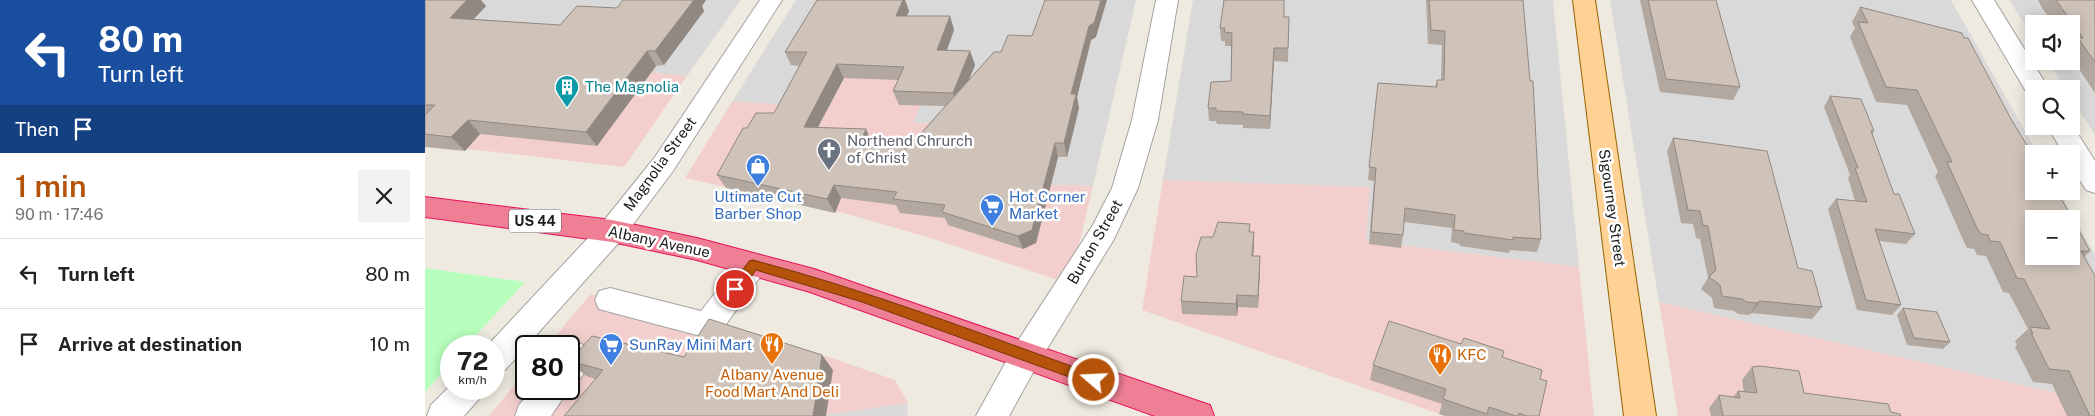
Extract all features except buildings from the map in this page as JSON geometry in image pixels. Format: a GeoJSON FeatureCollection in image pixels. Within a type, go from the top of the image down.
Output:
{"type":"FeatureCollection","features":[{"type":"Feature","properties":{"kind":"highway","name":"Albany Avenue"},"geometry":{"type":"LineString","coordinates":[[425,207],[612,231],[697,249],[814,281],[866,298],[1025,357],[1198,416]]}},
{"type":"Feature","properties":{"kind":"main road","name":"Sigourney Street"},"geometry":{"type":"LineString","coordinates":[[1584,0],[1640,416]]}},
{"type":"Feature","properties":{"kind":"street","name":"Magnolia Street"},"geometry":{"type":"LineString","coordinates":[[505,348],[612,231],[664,164],[771,0]]}},
{"type":"Feature","properties":{"kind":"street","name":"Burton Street"},"geometry":{"type":"LineString","coordinates":[[992,416],[1025,357],[1104,231],[1125,188],[1145,120],[1167,0]]}},
{"type":"Feature","properties":{"kind":"street"},"geometry":{"type":"LineString","coordinates":[[1983,0],[2032,80]]}},
{"type":"Feature","properties":{"kind":"street"},"geometry":{"type":"LineString","coordinates":[[2066,135],[2095,183]]}},
{"type":"Feature","properties":{"kind":"street"},"geometry":{"type":"LineString","coordinates":[[610,300],[708,325],[753,265]]}},
{"type":"Feature","properties":{"kind":"street"},"geometry":{"type":"LineString","coordinates":[[443,416],[458,400]]}},
{"type":"Feature","properties":{"kind":"street"},"geometry":{"type":"LineString","coordinates":[[531,416],[544,400]]}},
{"type":"Feature","properties":{"kind":"shaded area"},"geometry":{"type":"Polygon","coordinates":[[[425,0],[741,0],[687,76],[545,63],[460,27],[425,0]]]}},
{"type":"Feature","properties":{"kind":"shaded area"},"geometry":{"type":"Polygon","coordinates":[[[796,0],[1136,0],[1093,186],[957,182],[977,125],[913,123],[931,80],[829,106],[732,102],[796,0]]]}},
{"type":"Feature","properties":{"kind":"shaded area"},"geometry":{"type":"Polygon","coordinates":[[[1193,0],[1553,0],[1579,267],[1366,241],[1369,187],[1163,180],[1193,0]]]}},
{"type":"Feature","properties":{"kind":"shaded area"},"geometry":{"type":"Polygon","coordinates":[[[1610,0],[1951,0],[2025,131],[2025,135],[2027,135],[2033,145],[2025,145],[2025,200],[2064,200],[2070,210],[2025,210],[2025,265],[2080,265],[2080,228],[2095,255],[2095,402],[1659,302],[1610,0]]]}},
{"type":"Feature","properties":{"kind":"shaded area"},"geometry":{"type":"Polygon","coordinates":[[[2009,0],[2095,0],[2095,135],[2080,112],[2080,80],[2060,80],[2054,70],[2080,70],[2080,15],[2025,15],[2025,25],[2009,0]]]}},
{"type":"Feature","properties":{"kind":"shaded area"},"geometry":{"type":"Polygon","coordinates":[[[546,63],[687,76],[624,167],[425,144],[546,63]]]}},
{"type":"Feature","properties":{"kind":"shaded area"},"geometry":{"type":"Polygon","coordinates":[[[844,77],[931,80],[913,123],[977,125],[958,182],[1093,186],[1073,270],[1063,278],[1055,279],[937,240],[844,213],[685,178],[732,102],[829,106],[844,77]]]}},
{"type":"Feature","properties":{"kind":"shaded area"},"geometry":{"type":"Polygon","coordinates":[[[1163,180],[1370,187],[1366,241],[1579,267],[1594,416],[1445,416],[1142,310],[1163,180]]]}},
{"type":"Feature","properties":{"kind":"shaded area"},"geometry":{"type":"Polygon","coordinates":[[[591,294],[727,326],[832,358],[895,380],[908,403],[817,416],[489,416],[502,400],[505,400],[505,397],[515,384],[515,400],[580,400],[580,335],[556,335],[591,294]]]}},
{"type":"Feature","properties":{"kind":"shaded area"},"geometry":{"type":"Polygon","coordinates":[[[1659,302],[2095,402],[2095,416],[1678,416],[1659,302]]]}},
{"type":"Feature","properties":{"kind":"shaded area"},"geometry":{"type":"Polygon","coordinates":[[[908,403],[907,416],[817,416],[908,403]]]}},
{"type":"Feature","properties":{"kind":"green space"},"geometry":{"type":"Polygon","coordinates":[[[425,268],[525,282],[476,335],[440,335],[440,375],[425,392],[425,268]]]}},
{"type":"Feature","properties":{"kind":"place","name":"The Magnolia"},"geometry":{"type":"Point","coordinates":[567,108]}},
{"type":"Feature","properties":{"kind":"place","name":"Northend Chrurch of Christ"},"geometry":{"type":"Point","coordinates":[829,171]}},
{"type":"Feature","properties":{"kind":"place","name":"Ultimate Cut Barber Shop"},"geometry":{"type":"Point","coordinates":[758,187]}},
{"type":"Feature","properties":{"kind":"place","name":"Hot Corner Market"},"geometry":{"type":"Point","coordinates":[992,227]}},
{"type":"Feature","properties":{"kind":"place","name":"Albany Avenue Food Mart And Deli"},"geometry":{"type":"Point","coordinates":[772,365]}},
{"type":"Feature","properties":{"kind":"place","name":"SunRay Mini Mart"},"geometry":{"type":"Point","coordinates":[611,366]}},
{"type":"Feature","properties":{"kind":"place","name":"KFC"},"geometry":{"type":"Point","coordinates":[1440,376]}},
{"type":"Feature","properties":{"kind":"route"},"geometry":{"type":"LineString","coordinates":[[735,289],[753,265],[814,281],[866,298],[1025,357],[1094,380]]}}]}
